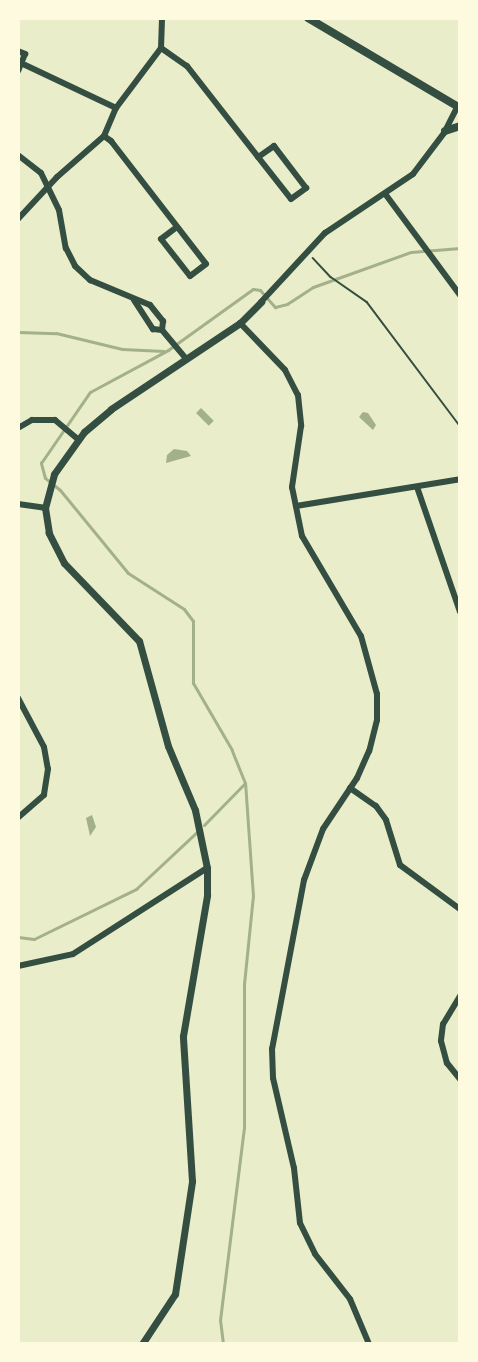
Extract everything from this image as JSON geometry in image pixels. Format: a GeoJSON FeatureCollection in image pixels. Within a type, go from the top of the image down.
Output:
{"type":"FeatureCollection","features":[{"type":"Feature","properties":{"kind":"main road"},"geometry":{"type":"LineString","coordinates":[[308,18],[458,107]]}},
{"type":"Feature","properties":{"kind":"main road"},"geometry":{"type":"LineString","coordinates":[[445,131],[460,126]]}},
{"type":"Feature","properties":{"kind":"street"},"geometry":{"type":"LineString","coordinates":[[18,219],[47,187],[104,136],[116,108],[160,48],[162,18]]}},
{"type":"Feature","properties":{"kind":"street"},"geometry":{"type":"LineString","coordinates":[[160,48],[188,66],[291,200],[306,188],[274,146],[258,157]]}},
{"type":"Feature","properties":{"kind":"street"},"geometry":{"type":"LineString","coordinates":[[18,51],[25,54],[23,64],[18,71]]}},
{"type":"Feature","properties":{"kind":"street"},"geometry":{"type":"LineString","coordinates":[[23,64],[116,108]]}},
{"type":"Feature","properties":{"kind":"street"},"geometry":{"type":"LineString","coordinates":[[142,1344],[175,1294],[192,1181],[183,1036],[207,896],[207,868],[195,810],[168,746],[139,640],[64,563],[49,533],[45,508],[48,495],[54,474],[78,439],[111,409],[240,323],[307,250],[346,219],[386,195],[413,174],[445,131],[458,107]]}},
{"type":"Feature","properties":{"kind":"street"},"geometry":{"type":"LineString","coordinates":[[104,136],[177,227],[206,264],[190,276],[161,239],[177,227]]}},
{"type":"Feature","properties":{"kind":"street"},"geometry":{"type":"LineString","coordinates":[[18,155],[41,173],[58,210],[66,248],[75,266],[90,280],[150,305],[163,321],[162,330]]}},
{"type":"Feature","properties":{"kind":"street"},"geometry":{"type":"LineString","coordinates":[[386,195],[460,295]]}},
{"type":"Feature","properties":{"kind":"street"},"geometry":{"type":"LineString","coordinates":[[134,300],[153,329],[162,330],[186,359]]}},
{"type":"Feature","properties":{"kind":"street"},"geometry":{"type":"LineString","coordinates":[[240,323],[285,370],[298,395],[301,426],[292,487],[302,536],[361,636],[377,694],[369,751],[350,788],[324,829],[304,880],[272,1049],[273,1078],[294,1168],[300,1223],[315,1254],[350,1299],[369,1344]]}},
{"type":"Feature","properties":{"kind":"street"},"geometry":{"type":"LineString","coordinates":[[18,428],[32,420],[55,420],[78,439]]}},
{"type":"Feature","properties":{"kind":"street"},"geometry":{"type":"LineString","coordinates":[[296,506],[460,479]]}},
{"type":"Feature","properties":{"kind":"street"},"geometry":{"type":"LineString","coordinates":[[417,487],[460,612]]}},
{"type":"Feature","properties":{"kind":"street"},"geometry":{"type":"LineString","coordinates":[[18,504],[45,508]]}},
{"type":"Feature","properties":{"kind":"street"},"geometry":{"type":"LineString","coordinates":[[18,698],[44,747],[48,769],[44,795],[18,818]]}},
{"type":"Feature","properties":{"kind":"street"},"geometry":{"type":"LineString","coordinates":[[350,788],[376,806],[386,820],[391,846],[400,865],[460,909]]}},
{"type":"Feature","properties":{"kind":"street"},"geometry":{"type":"LineString","coordinates":[[18,966],[73,954],[207,868]]}},
{"type":"Feature","properties":{"kind":"street"},"geometry":{"type":"LineString","coordinates":[[460,996],[443,1024],[441,1041],[447,1063],[460,1079]]}},
{"type":"Feature","properties":{"kind":"path"},"geometry":{"type":"LineString","coordinates":[[307,250],[331,277],[367,302],[460,426]]}},
{"type":"Feature","properties":{"kind":"shaded area"},"geometry":{"type":"Polygon","coordinates":[[[201,408],[214,421],[209,426],[196,413],[201,408]]]}},
{"type":"Feature","properties":{"kind":"shaded area"},"geometry":{"type":"Polygon","coordinates":[[[363,412],[368,413],[376,425],[373,430],[359,417],[363,412]]]}},
{"type":"Feature","properties":{"kind":"shaded area"},"geometry":{"type":"Polygon","coordinates":[[[174,449],[187,451],[191,456],[166,463],[167,455],[174,449]]]}},
{"type":"Feature","properties":{"kind":"shaded area"},"geometry":{"type":"Polygon","coordinates":[[[92,815],[96,827],[90,836],[86,818],[92,815]]]}},
{"type":"Feature","properties":{"kind":"waterway"},"geometry":{"type":"LineString","coordinates":[[223,1344],[220,1320],[244,1128],[244,984],[253,896],[245,783],[232,750],[193,683],[193,621],[184,609],[128,573],[60,490],[45,478],[41,463],[90,392],[168,350],[253,289],[260,290],[275,307],[287,304],[313,287],[411,252],[460,248]]}},
{"type":"Feature","properties":{"kind":"waterway"},"geometry":{"type":"LineString","coordinates":[[18,332],[56,333],[122,349],[164,351]]}},
{"type":"Feature","properties":{"kind":"waterway"},"geometry":{"type":"LineString","coordinates":[[204,825],[244,784]]}},
{"type":"Feature","properties":{"kind":"waterway"},"geometry":{"type":"LineString","coordinates":[[18,937],[34,939],[136,889],[198,831]]}}]}
